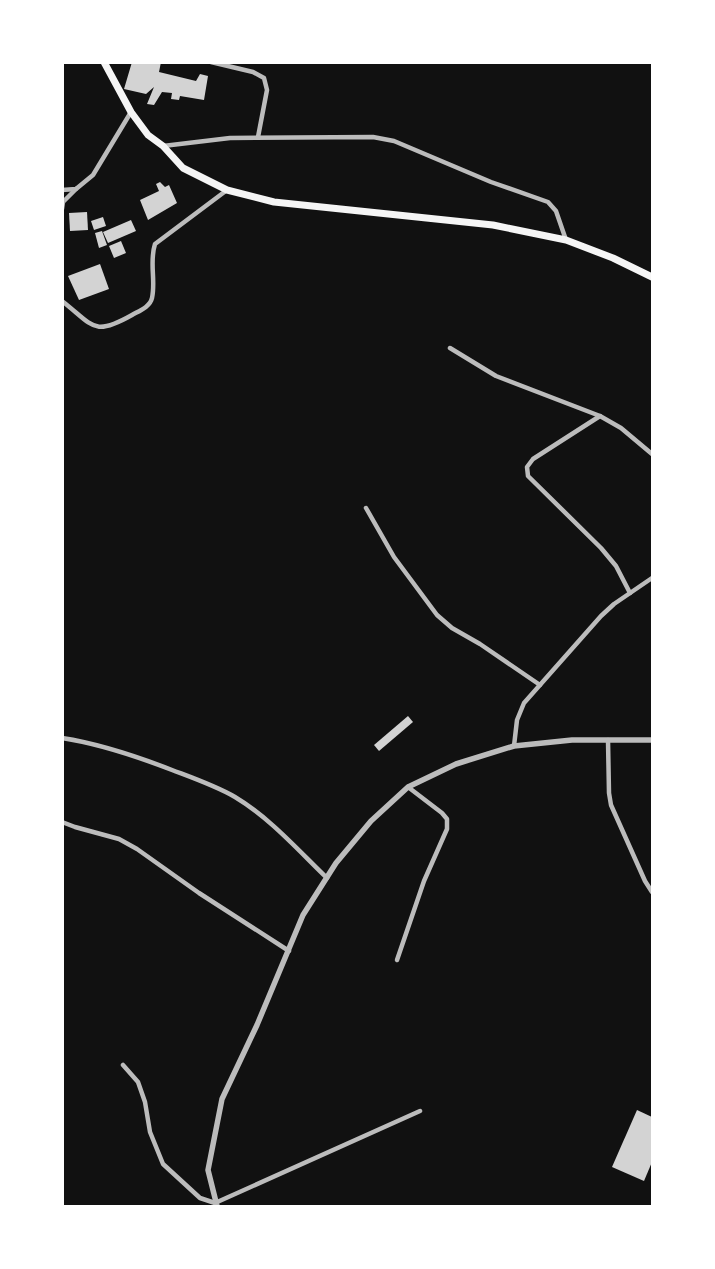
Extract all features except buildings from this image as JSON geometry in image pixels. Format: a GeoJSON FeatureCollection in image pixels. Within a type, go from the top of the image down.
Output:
{"type":"FeatureCollection","features":[{"type":"Feature","properties":{"kind":"highway"},"geometry":{"type":"LineString","coordinates":[[104,62],[131,112],[148,135],[163,146],[183,168],[227,190],[274,202],[493,225],[566,240],[613,258],[652,277]]}},
{"type":"Feature","properties":{"kind":"street"},"geometry":{"type":"LineString","coordinates":[[212,62],[253,72],[264,78],[267,90],[258,137]]}},
{"type":"Feature","properties":{"kind":"street"},"geometry":{"type":"LineString","coordinates":[[62,209],[63,202],[93,175],[131,112]]}},
{"type":"Feature","properties":{"kind":"street"},"geometry":{"type":"LineString","coordinates":[[163,146],[230,138],[351,135],[394,142],[483,179],[548,202],[556,210],[566,240]]}},
{"type":"Feature","properties":{"kind":"street"},"geometry":{"type":"LineString","coordinates":[[62,190],[76,189]]}},
{"type":"Feature","properties":{"kind":"street"},"geometry":{"type":"LineString","coordinates":[[62,301],[101,329],[111,327],[146,306],[152,295],[152,254],[155,244],[227,190]]}},
{"type":"Feature","properties":{"kind":"street"},"geometry":{"type":"LineString","coordinates":[[450,348],[496,376],[600,416],[621,428],[652,454]]}},
{"type":"Feature","properties":{"kind":"street"},"geometry":{"type":"LineString","coordinates":[[600,416],[533,459],[527,466],[528,476],[601,548],[616,566],[630,592]]}},
{"type":"Feature","properties":{"kind":"street"},"geometry":{"type":"LineString","coordinates":[[366,508],[394,557],[437,615],[452,628],[480,644],[540,685]]}},
{"type":"Feature","properties":{"kind":"street"},"geometry":{"type":"LineString","coordinates":[[514,746],[520,712],[540,685],[601,616],[630,592],[652,578]]}},
{"type":"Feature","properties":{"kind":"street"},"geometry":{"type":"LineString","coordinates":[[62,738],[93,743],[124,752],[202,781],[236,797],[277,830],[327,878]]}},
{"type":"Feature","properties":{"kind":"street"},"geometry":{"type":"LineString","coordinates":[[216,1205],[208,1170],[222,1099],[289,951],[303,915],[327,878],[371,821],[408,786],[456,764],[514,746],[572,740],[652,740]]}},
{"type":"Feature","properties":{"kind":"street"},"geometry":{"type":"LineString","coordinates":[[608,740],[611,804],[645,881],[652,892]]}},
{"type":"Feature","properties":{"kind":"street"},"geometry":{"type":"LineString","coordinates":[[397,960],[424,881],[447,829],[446,819],[442,813],[408,786]]}},
{"type":"Feature","properties":{"kind":"street"},"geometry":{"type":"LineString","coordinates":[[62,822],[119,839],[137,849],[199,893],[289,951]]}},
{"type":"Feature","properties":{"kind":"street"},"geometry":{"type":"LineString","coordinates":[[123,1065],[138,1082],[145,1102],[150,1132],[163,1164],[200,1198],[216,1205],[420,1111]]}}]}
